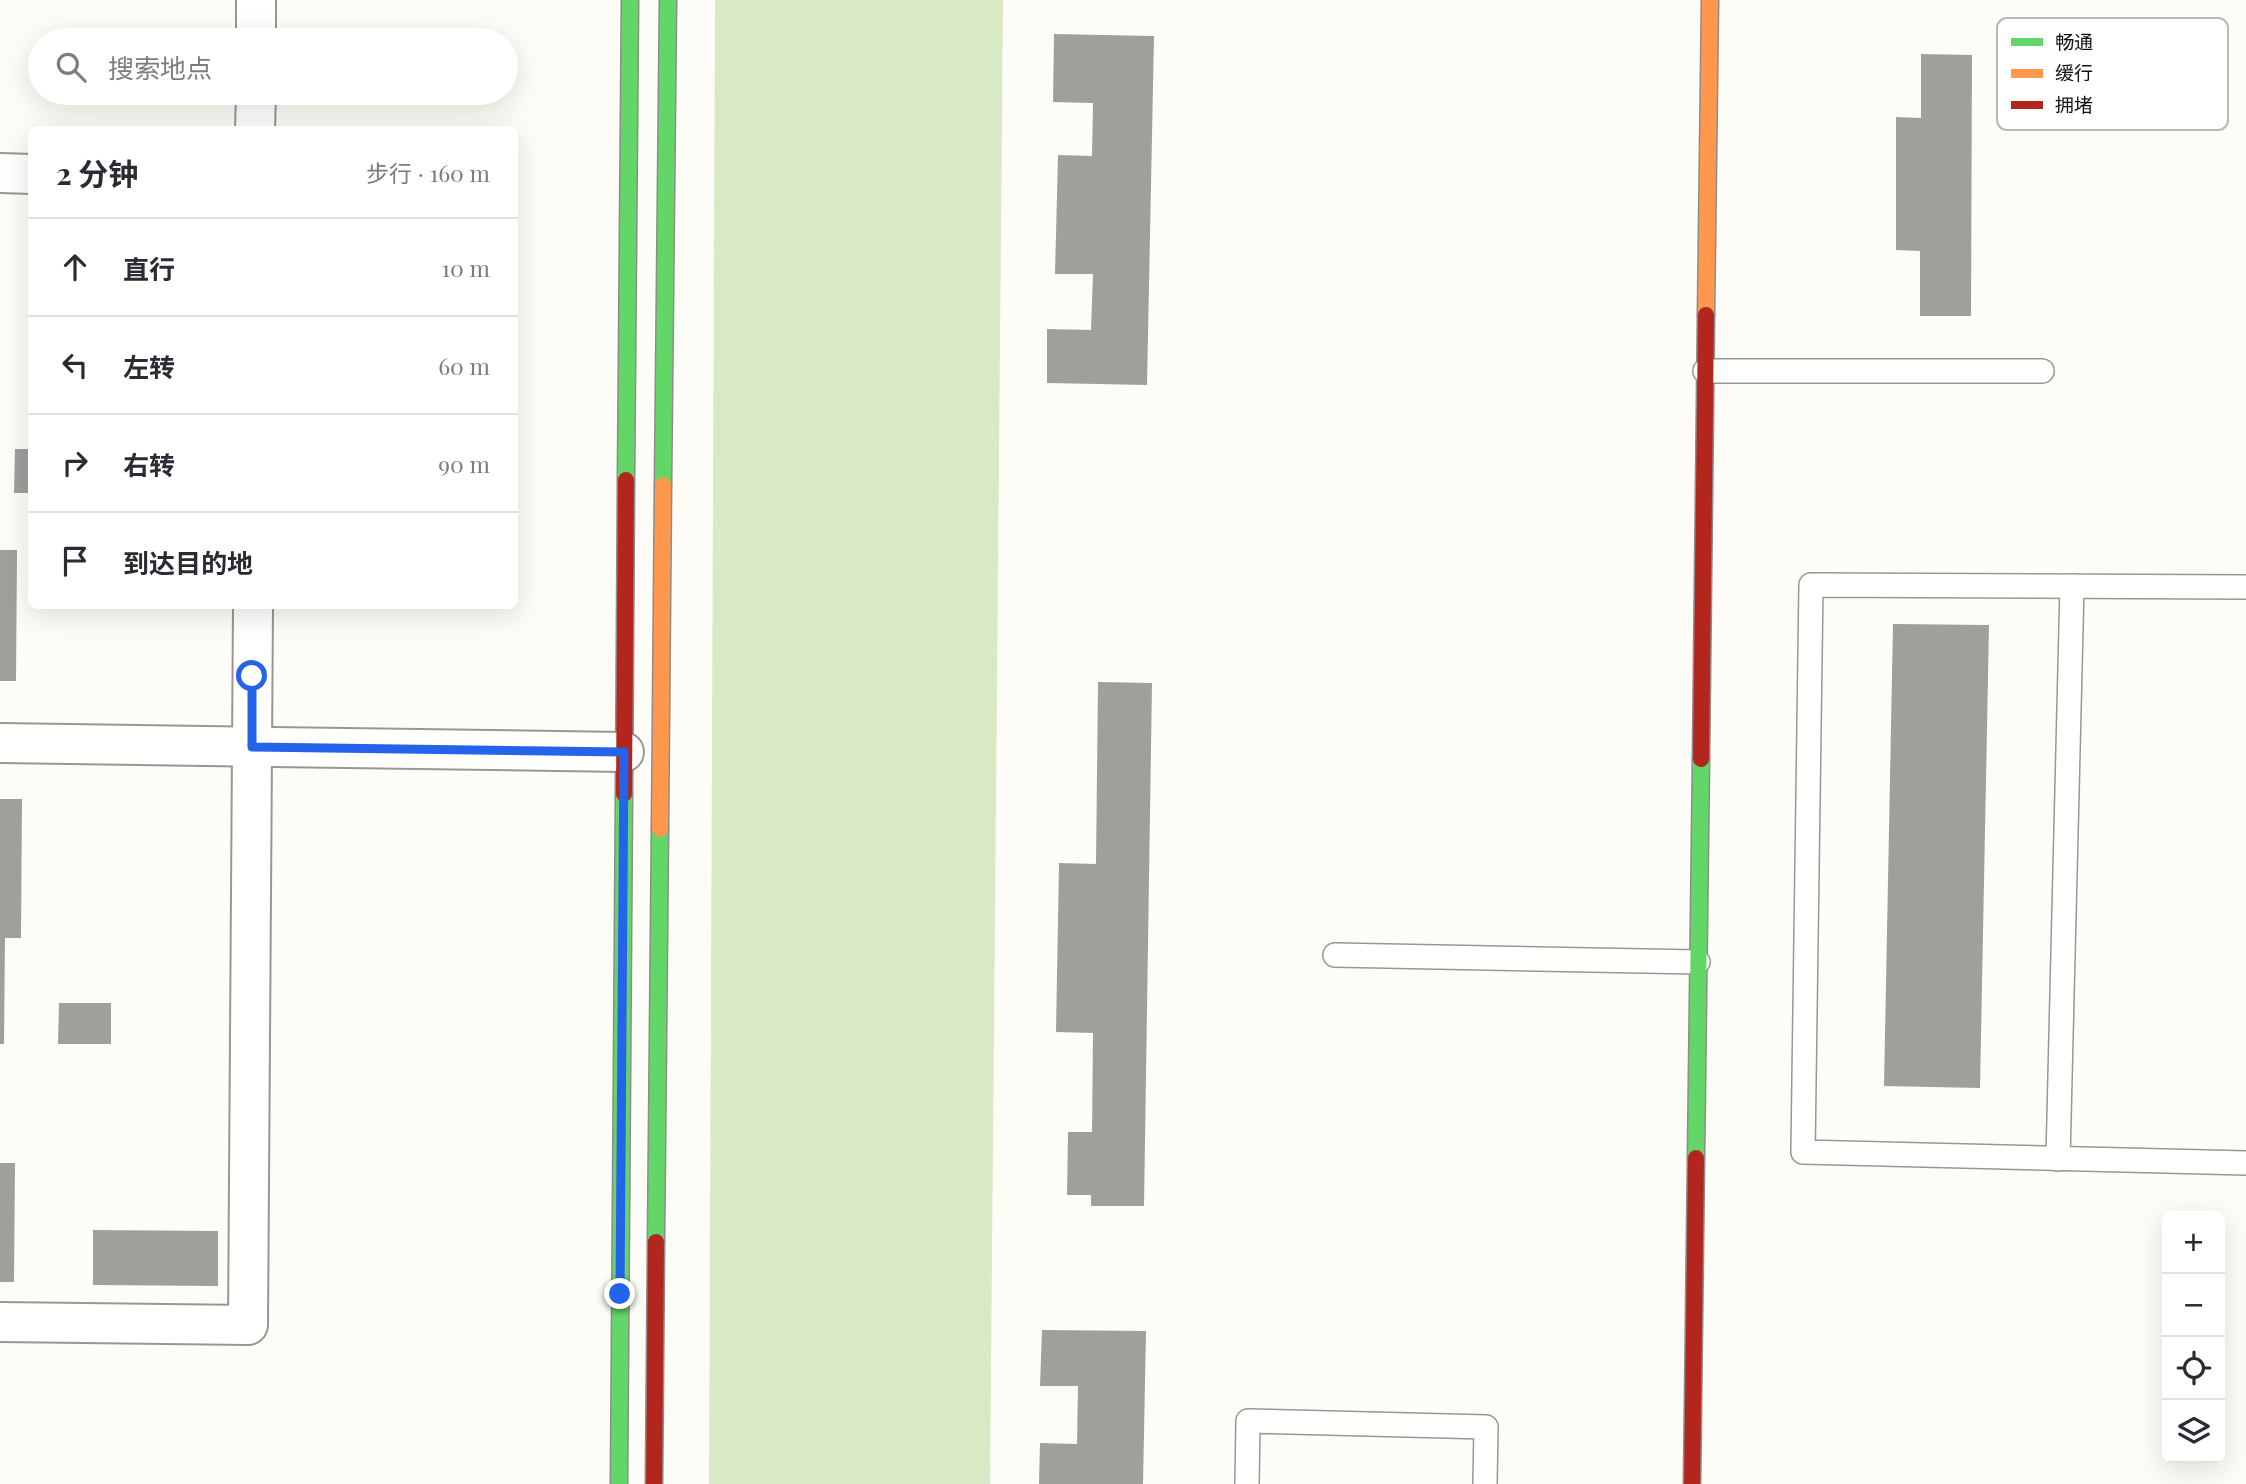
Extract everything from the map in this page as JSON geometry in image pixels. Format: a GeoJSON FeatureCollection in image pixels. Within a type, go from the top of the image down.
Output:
{"type":"FeatureCollection","features":[{"type":"Feature","properties":{"kind":"main road"},"geometry":{"type":"LineString","coordinates":[[619,1484],[630,0]]}},
{"type":"Feature","properties":{"kind":"main road"},"geometry":{"type":"LineString","coordinates":[[654,1484],[667,0]]}},
{"type":"Feature","properties":{"kind":"main road"},"geometry":{"type":"LineString","coordinates":[[1692,1484],[1710,0]]}},
{"type":"Feature","properties":{"kind":"street"},"geometry":{"type":"LineString","coordinates":[[256,0],[256,28]]}},
{"type":"Feature","properties":{"kind":"street"},"geometry":{"type":"LineString","coordinates":[[256,105],[256,126]]}},
{"type":"Feature","properties":{"kind":"street"},"geometry":{"type":"LineString","coordinates":[[0,173],[28,174]]}},
{"type":"Feature","properties":{"kind":"street"},"geometry":{"type":"LineString","coordinates":[[0,1322],[248,1325],[253,609]]}},
{"type":"Feature","properties":{"kind":"street"},"geometry":{"type":"LineString","coordinates":[[0,743],[624,752]]}},
{"type":"Feature","properties":{"kind":"lane"},"geometry":{"type":"LineString","coordinates":[[1706,372],[2042,372]]}},
{"type":"Feature","properties":{"kind":"lane"},"geometry":{"type":"LineString","coordinates":[[2246,587],[1811,585],[1803,1152],[2246,1163]]}},
{"type":"Feature","properties":{"kind":"lane"},"geometry":{"type":"LineString","coordinates":[[2058,1159],[2072,586]]}},
{"type":"Feature","properties":{"kind":"lane"},"geometry":{"type":"LineString","coordinates":[[1335,955],[1698,962]]}},
{"type":"Feature","properties":{"kind":"lane"},"geometry":{"type":"LineString","coordinates":[[1247,1484],[1248,1421],[1486,1427],[1485,1484]]}},
{"type":"Feature","properties":{"kind":"green space"},"geometry":{"type":"Polygon","coordinates":[[[715,0],[1003,0],[990,1484],[709,1484],[715,0]]]}},
{"type":"Feature","properties":{"kind":"building"},"geometry":{"type":"Polygon","coordinates":[[[1054,34],[1154,36],[1147,385],[1047,383],[1047,329],[1091,330],[1093,274],[1055,274],[1058,155],[1092,156],[1093,103],[1053,102],[1054,34]]]}},
{"type":"Feature","properties":{"kind":"building"},"geometry":{"type":"Polygon","coordinates":[[[1921,54],[1972,55],[1971,316],[1920,316],[1920,251],[1896,250],[1896,117],[1921,118],[1921,54]]]}},
{"type":"Feature","properties":{"kind":"building"},"geometry":{"type":"Polygon","coordinates":[[[15,449],[28,449],[28,493],[14,493],[15,449]]]}},
{"type":"Feature","properties":{"kind":"building"},"geometry":{"type":"Polygon","coordinates":[[[0,550],[17,550],[16,681],[0,681],[0,550]]]}},
{"type":"Feature","properties":{"kind":"building"},"geometry":{"type":"Polygon","coordinates":[[[1893,624],[1989,625],[1980,1088],[1884,1086],[1893,624]]]}},
{"type":"Feature","properties":{"kind":"building"},"geometry":{"type":"Polygon","coordinates":[[[1098,682],[1152,683],[1144,1206],[1091,1206],[1091,1195],[1067,1195],[1068,1132],[1092,1132],[1093,1033],[1056,1032],[1059,863],[1096,864],[1098,682]]]}},
{"type":"Feature","properties":{"kind":"building"},"geometry":{"type":"Polygon","coordinates":[[[0,799],[22,799],[21,938],[5,938],[4,1044],[0,1044],[0,799]]]}},
{"type":"Feature","properties":{"kind":"building"},"geometry":{"type":"Polygon","coordinates":[[[59,1003],[111,1003],[111,1044],[58,1044],[59,1003]]]}},
{"type":"Feature","properties":{"kind":"building"},"geometry":{"type":"Polygon","coordinates":[[[0,1163],[15,1163],[14,1282],[0,1282],[0,1163]]]}},
{"type":"Feature","properties":{"kind":"building"},"geometry":{"type":"Polygon","coordinates":[[[93,1230],[218,1231],[218,1286],[93,1285],[93,1230]]]}},
{"type":"Feature","properties":{"kind":"building"},"geometry":{"type":"Polygon","coordinates":[[[1042,1330],[1146,1331],[1143,1484],[1039,1484],[1040,1443],[1077,1444],[1078,1386],[1040,1386],[1042,1330]]]}},
{"type":"Feature","properties":{"kind":"traffic: fast"},"geometry":{"type":"LineString","coordinates":[[626,480],[630,0]]}},
{"type":"Feature","properties":{"kind":"traffic: fast"},"geometry":{"type":"LineString","coordinates":[[663,485],[668,0]]}},
{"type":"Feature","properties":{"kind":"traffic: fast"},"geometry":{"type":"LineString","coordinates":[[1696,1158],[1701,759]]}},
{"type":"Feature","properties":{"kind":"traffic: fast"},"geometry":{"type":"LineString","coordinates":[[619,1484],[624,794]]}},
{"type":"Feature","properties":{"kind":"traffic: fast"},"geometry":{"type":"LineString","coordinates":[[656,1242],[660,829]]}},
{"type":"Feature","properties":{"kind":"traffic: slow"},"geometry":{"type":"LineString","coordinates":[[1706,315],[1710,0]]}},
{"type":"Feature","properties":{"kind":"traffic: slow"},"geometry":{"type":"LineString","coordinates":[[660,829],[663,485]]}},
{"type":"Feature","properties":{"kind":"traffic: jam"},"geometry":{"type":"LineString","coordinates":[[1701,759],[1706,315]]}},
{"type":"Feature","properties":{"kind":"traffic: jam"},"geometry":{"type":"LineString","coordinates":[[624,794],[626,480]]}},
{"type":"Feature","properties":{"kind":"traffic: jam"},"geometry":{"type":"LineString","coordinates":[[1692,1484],[1696,1158]]}},
{"type":"Feature","properties":{"kind":"traffic: jam"},"geometry":{"type":"LineString","coordinates":[[654,1484],[656,1242]]}},
{"type":"Feature","properties":{"kind":"route"},"geometry":{"type":"LineString","coordinates":[[252,676],[252,747],[624,752],[620,1294]]}}]}
